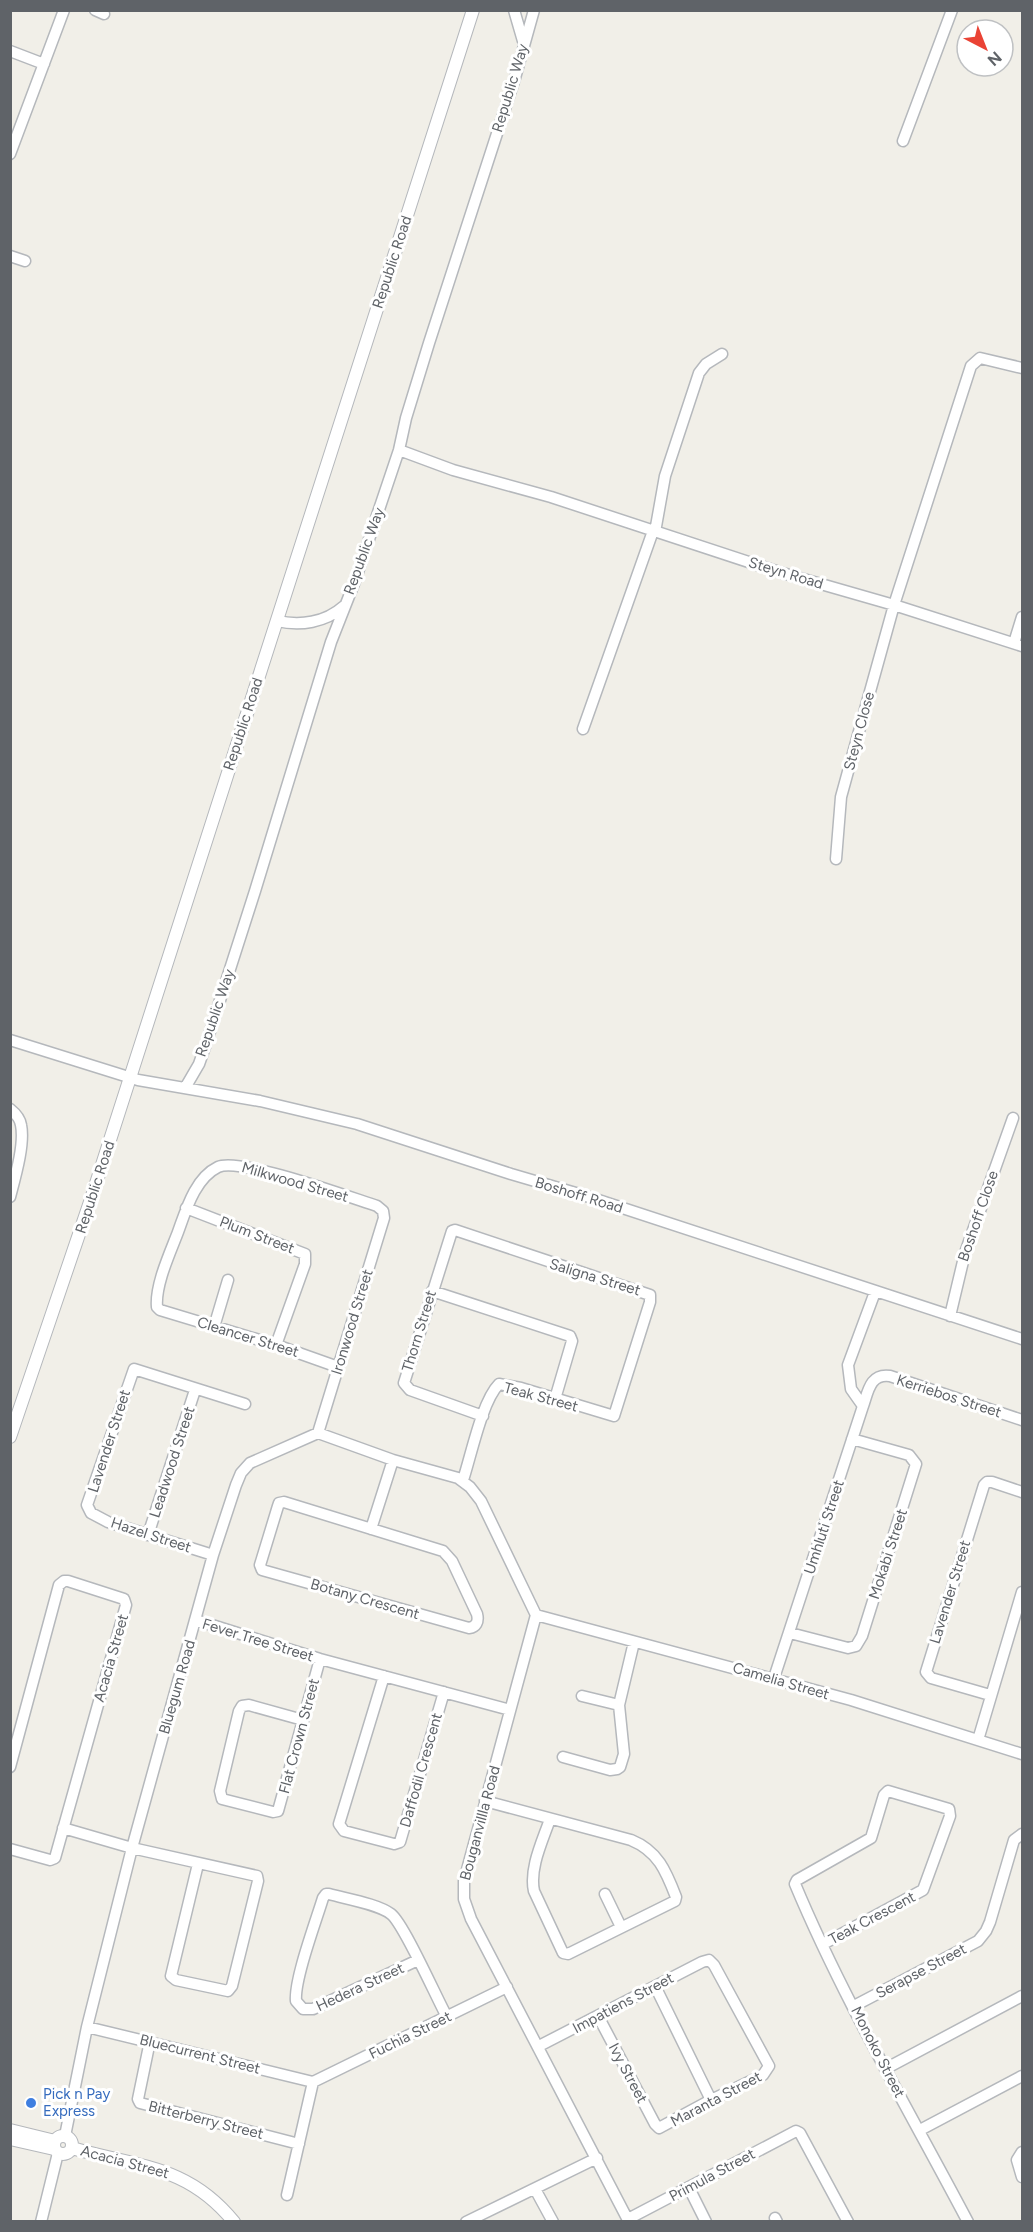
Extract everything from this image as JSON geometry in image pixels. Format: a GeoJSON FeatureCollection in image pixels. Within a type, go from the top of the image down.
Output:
{"type":"FeatureCollection","features":[{"type":"Feature","properties":{"kind":"street"},"geometry":{"type":"LineString","coordinates":[[10,154],[64,10]]}},
{"type":"Feature","properties":{"kind":"street","name":"Republic Road"},"geometry":{"type":"LineString","coordinates":[[10,1437],[92,1196],[473,10]]}},
{"type":"Feature","properties":{"kind":"street"},"geometry":{"type":"LineString","coordinates":[[514,10],[524,44]]}},
{"type":"Feature","properties":{"kind":"street","name":"Republic Way"},"geometry":{"type":"LineString","coordinates":[[185,1088],[199,1064],[344,606],[399,450],[406,418],[534,10]]}},
{"type":"Feature","properties":{"kind":"street"},"geometry":{"type":"LineString","coordinates":[[903,141],[952,10]]}},
{"type":"Feature","properties":{"kind":"street"},"geometry":{"type":"LineString","coordinates":[[10,51],[44,64]]}},
{"type":"Feature","properties":{"kind":"street"},"geometry":{"type":"LineString","coordinates":[[10,256],[26,261]]}},
{"type":"Feature","properties":{"kind":"street"},"geometry":{"type":"LineString","coordinates":[[584,729],[654,531],[665,476],[699,373],[706,364],[722,354]]}},
{"type":"Feature","properties":{"kind":"street","name":"Steyn Close"},"geometry":{"type":"LineString","coordinates":[[836,859],[841,797],[894,605],[971,366],[980,358],[1023,368]]}},
{"type":"Feature","properties":{"kind":"street","name":"Steyn Road"},"geometry":{"type":"LineString","coordinates":[[399,450],[426,461],[551,497],[779,572],[894,605],[1018,645]]}},
{"type":"Feature","properties":{"kind":"street"},"geometry":{"type":"LineString","coordinates":[[277,621],[291,623],[320,620],[336,613],[344,606]]}},
{"type":"Feature","properties":{"kind":"street"},"geometry":{"type":"LineString","coordinates":[[1018,645],[1023,617]]}},
{"type":"Feature","properties":{"kind":"street","name":"Boshoff Road"},"geometry":{"type":"LineString","coordinates":[[10,1040],[129,1077],[290,1108],[357,1124],[586,1196],[1023,1339]]}},
{"type":"Feature","properties":{"kind":"street"},"geometry":{"type":"LineString","coordinates":[[10,1109],[19,1118],[21,1126],[17,1165],[10,1197]]}},
{"type":"Feature","properties":{"kind":"street","name":"Boshoff Close"},"geometry":{"type":"LineString","coordinates":[[950,1316],[965,1253],[1013,1119]]}},
{"type":"Feature","properties":{"kind":"street","name":"Milkwood Street"},"geometry":{"type":"LineString","coordinates":[[158,1308],[156,1301],[160,1285],[186,1208],[205,1177],[220,1166],[231,1165],[262,1171],[377,1206],[383,1211]]}},
{"type":"Feature","properties":{"kind":"street","name":"Plum Street"},"geometry":{"type":"LineString","coordinates":[[186,1208],[298,1250],[306,1256],[276,1345]]}},
{"type":"Feature","properties":{"kind":"street","name":"Ironwood Street"},"geometry":{"type":"LineString","coordinates":[[318,1432],[384,1218],[383,1211]]}},
{"type":"Feature","properties":{"kind":"street","name":"Thorn Street"},"geometry":{"type":"LineString","coordinates":[[453,1230],[404,1385],[412,1391],[483,1416]]}},
{"type":"Feature","properties":{"kind":"street","name":"Saligna Street"},"geometry":{"type":"LineString","coordinates":[[453,1230],[650,1295],[650,1302],[613,1417]]}},
{"type":"Feature","properties":{"kind":"street"},"geometry":{"type":"LineString","coordinates":[[214,1327],[228,1280]]}},
{"type":"Feature","properties":{"kind":"street"},"geometry":{"type":"LineString","coordinates":[[432,1291],[570,1336],[572,1341],[555,1399]]}},
{"type":"Feature","properties":{"kind":"street"},"geometry":{"type":"LineString","coordinates":[[862,1406],[851,1389],[848,1365],[875,1292]]}},
{"type":"Feature","properties":{"kind":"street","name":"Cleancer Street"},"geometry":{"type":"LineString","coordinates":[[158,1308],[338,1367]]}},
{"type":"Feature","properties":{"kind":"street","name":"Lavender Street"},"geometry":{"type":"LineString","coordinates":[[90,1512],[87,1505],[133,1369],[195,1390]]}},
{"type":"Feature","properties":{"kind":"street","name":"Kerriebos Street"},"geometry":{"type":"LineString","coordinates":[[876,1378],[882,1375],[890,1376],[1023,1420]]}},
{"type":"Feature","properties":{"kind":"street","name":"Umhluti Street"},"geometry":{"type":"LineString","coordinates":[[774,1678],[862,1406],[870,1385],[876,1378]]}},
{"type":"Feature","properties":{"kind":"street","name":"Teak Street"},"geometry":{"type":"LineString","coordinates":[[463,1480],[483,1416],[494,1390],[500,1384],[613,1417]]}},
{"type":"Feature","properties":{"kind":"street"},"geometry":{"type":"LineString","coordinates":[[195,1390],[245,1404]]}},
{"type":"Feature","properties":{"kind":"street","name":"Leadwood Street"},"geometry":{"type":"LineString","coordinates":[[148,1534],[195,1390]]}},
{"type":"Feature","properties":{"kind":"street"},"geometry":{"type":"LineString","coordinates":[[318,1432],[393,1460],[463,1480],[480,1501],[536,1615]]}},
{"type":"Feature","properties":{"kind":"street","name":"Bluegum Road"},"geometry":{"type":"LineString","coordinates":[[41,2222],[132,1848],[213,1555],[236,1485],[243,1470],[255,1461],[318,1432]]}},
{"type":"Feature","properties":{"kind":"street","name":"Mokabi Street"},"geometry":{"type":"LineString","coordinates":[[790,1633],[848,1648],[856,1646],[862,1636],[916,1464],[909,1455],[852,1439]]}},
{"type":"Feature","properties":{"kind":"street"},"geometry":{"type":"LineString","coordinates":[[371,1528],[393,1460]]}},
{"type":"Feature","properties":{"kind":"street","name":"Lavender Street"},"geometry":{"type":"LineString","coordinates":[[990,1695],[931,1678],[926,1672],[984,1485],[992,1482],[1023,1492]]}},
{"type":"Feature","properties":{"kind":"street","name":"Botany Crescent"},"geometry":{"type":"LineString","coordinates":[[280,1502],[371,1528],[438,1549],[446,1554],[452,1561],[477,1614],[476,1625],[469,1628],[260,1568],[280,1502]]}},
{"type":"Feature","properties":{"kind":"street","name":"Hazel Street"},"geometry":{"type":"LineString","coordinates":[[90,1512],[108,1522],[213,1555]]}},
{"type":"Feature","properties":{"kind":"street","name":"Acacia Street"},"geometry":{"type":"LineString","coordinates":[[10,1767],[59,1585],[66,1581],[124,1599],[126,1605],[53,1860],[10,1848]]}},
{"type":"Feature","properties":{"kind":"street"},"geometry":{"type":"LineString","coordinates":[[978,1740],[1023,1592]]}},
{"type":"Feature","properties":{"kind":"street","name":"Camelia Street"},"geometry":{"type":"LineString","coordinates":[[536,1615],[774,1678],[1023,1754]]}},
{"type":"Feature","properties":{"kind":"street","name":"Bouganvillla Road"},"geometry":{"type":"LineString","coordinates":[[536,1615],[464,1881],[464,1899],[471,1919],[628,2220]]}},
{"type":"Feature","properties":{"kind":"street","name":"Fever Tree Street"},"geometry":{"type":"LineString","coordinates":[[196,1620],[320,1659],[510,1710]]}},
{"type":"Feature","properties":{"kind":"street"},"geometry":{"type":"LineString","coordinates":[[563,1757],[610,1770],[620,1767],[624,1748],[619,1705],[634,1642]]}},
{"type":"Feature","properties":{"kind":"street","name":"Flat Crown Street"},"geometry":{"type":"LineString","coordinates":[[303,1720],[247,1705],[242,1706],[220,1795],[225,1800],[277,1812],[303,1720],[320,1659]]}},
{"type":"Feature","properties":{"kind":"street","name":"Daffodil Crescent"},"geometry":{"type":"LineString","coordinates":[[384,1676],[339,1825],[344,1831],[394,1844],[400,1842],[444,1692]]}},
{"type":"Feature","properties":{"kind":"street"},"geometry":{"type":"LineString","coordinates":[[582,1696],[619,1705]]}},
{"type":"Feature","properties":{"kind":"street","name":"Teak Crescent"},"geometry":{"type":"LineString","coordinates":[[798,1879],[869,1840],[873,1836],[887,1791],[950,1810],[950,1816],[923,1890],[823,1944]]}},
{"type":"Feature","properties":{"kind":"street"},"geometry":{"type":"LineString","coordinates":[[485,1801],[631,1840],[645,1846],[658,1859],[676,1898],[674,1902],[564,1954],[532,1884],[550,1819]]}},
{"type":"Feature","properties":{"kind":"street"},"geometry":{"type":"LineString","coordinates":[[63,1828],[132,1848],[255,1875],[258,1879],[256,1891],[229,1991],[176,1980],[171,1976],[198,1864]]}},
{"type":"Feature","properties":{"kind":"street","name":"Serapse Street"},"geometry":{"type":"LineString","coordinates":[[854,2006],[978,1941],[990,1922],[1014,1840],[1023,1834]]}},
{"type":"Feature","properties":{"kind":"street","name":"Monoko Street"},"geometry":{"type":"LineString","coordinates":[[798,1879],[795,1884],[823,1944],[885,2069],[968,2222]]}},
{"type":"Feature","properties":{"kind":"street","name":"Hedera Street"},"geometry":{"type":"LineString","coordinates":[[325,1894],[392,1915],[418,1960],[313,2009],[303,2009],[296,2001],[296,1991],[325,1894]]}},
{"type":"Feature","properties":{"kind":"street"},"geometry":{"type":"LineString","coordinates":[[605,1894],[621,1927]]}},
{"type":"Feature","properties":{"kind":"street"},"geometry":{"type":"LineString","coordinates":[[418,1960],[447,2017]]}},
{"type":"Feature","properties":{"kind":"street","name":"Impatiens Street"},"geometry":{"type":"LineString","coordinates":[[539,2046],[706,1960],[714,1965],[769,2066]]}},
{"type":"Feature","properties":{"kind":"street"},"geometry":{"type":"LineString","coordinates":[[655,1986],[711,2100]]}},
{"type":"Feature","properties":{"kind":"street","name":"Fuchia Street"},"geometry":{"type":"LineString","coordinates":[[313,2082],[507,1987]]}},
{"type":"Feature","properties":{"kind":"street"},"geometry":{"type":"LineString","coordinates":[[885,2069],[1023,1996]]}},
{"type":"Feature","properties":{"kind":"street","name":"Ivy Street"},"geometry":{"type":"LineString","coordinates":[[598,2016],[659,2128]]}},
{"type":"Feature","properties":{"kind":"street","name":"Bluecurrent Street"},"geometry":{"type":"LineString","coordinates":[[87,2027],[313,2082]]}},
{"type":"Feature","properties":{"kind":"street","name":"Bitterberry Street"},"geometry":{"type":"LineString","coordinates":[[150,2041],[138,2100],[140,2103],[299,2144]]}},
{"type":"Feature","properties":{"kind":"street","name":"Maranta Street"},"geometry":{"type":"LineString","coordinates":[[659,2128],[764,2075],[769,2066]]}},
{"type":"Feature","properties":{"kind":"street"},"geometry":{"type":"LineString","coordinates":[[920,2130],[1023,2076]]}},
{"type":"Feature","properties":{"kind":"street"},"geometry":{"type":"LineString","coordinates":[[287,2194],[313,2082]]}},
{"type":"Feature","properties":{"kind":"street"},"geometry":{"type":"LineString","coordinates":[[10,2130],[58,2145]]}},
{"type":"Feature","properties":{"kind":"street","name":"Primula Street"},"geometry":{"type":"LineString","coordinates":[[628,2220],[796,2131],[800,2133],[848,2222]]}},
{"type":"Feature","properties":{"kind":"street"},"geometry":{"type":"LineString","coordinates":[[10,2139],[58,2145]]}},
{"type":"Feature","properties":{"kind":"street","name":"Acacia Street"},"geometry":{"type":"LineString","coordinates":[[58,2145],[71,2142],[72,2148],[142,2164],[176,2176],[207,2195],[234,2222]]}},
{"type":"Feature","properties":{"kind":"street"},"geometry":{"type":"LineString","coordinates":[[1023,2152],[1017,2160],[1023,2176]]}},
{"type":"Feature","properties":{"kind":"street"},"geometry":{"type":"LineString","coordinates":[[466,2222],[597,2158]]}},
{"type":"Feature","properties":{"kind":"street"},"geometry":{"type":"LineString","coordinates":[[535,2188],[553,2222]]}},
{"type":"Feature","properties":{"kind":"street"},"geometry":{"type":"LineString","coordinates":[[689,2188],[706,2222]]}},
{"type":"Feature","properties":{"kind":"place","name":"Pick n Pay Express"},"geometry":{"type":"Point","coordinates":[31,2103]}}]}
